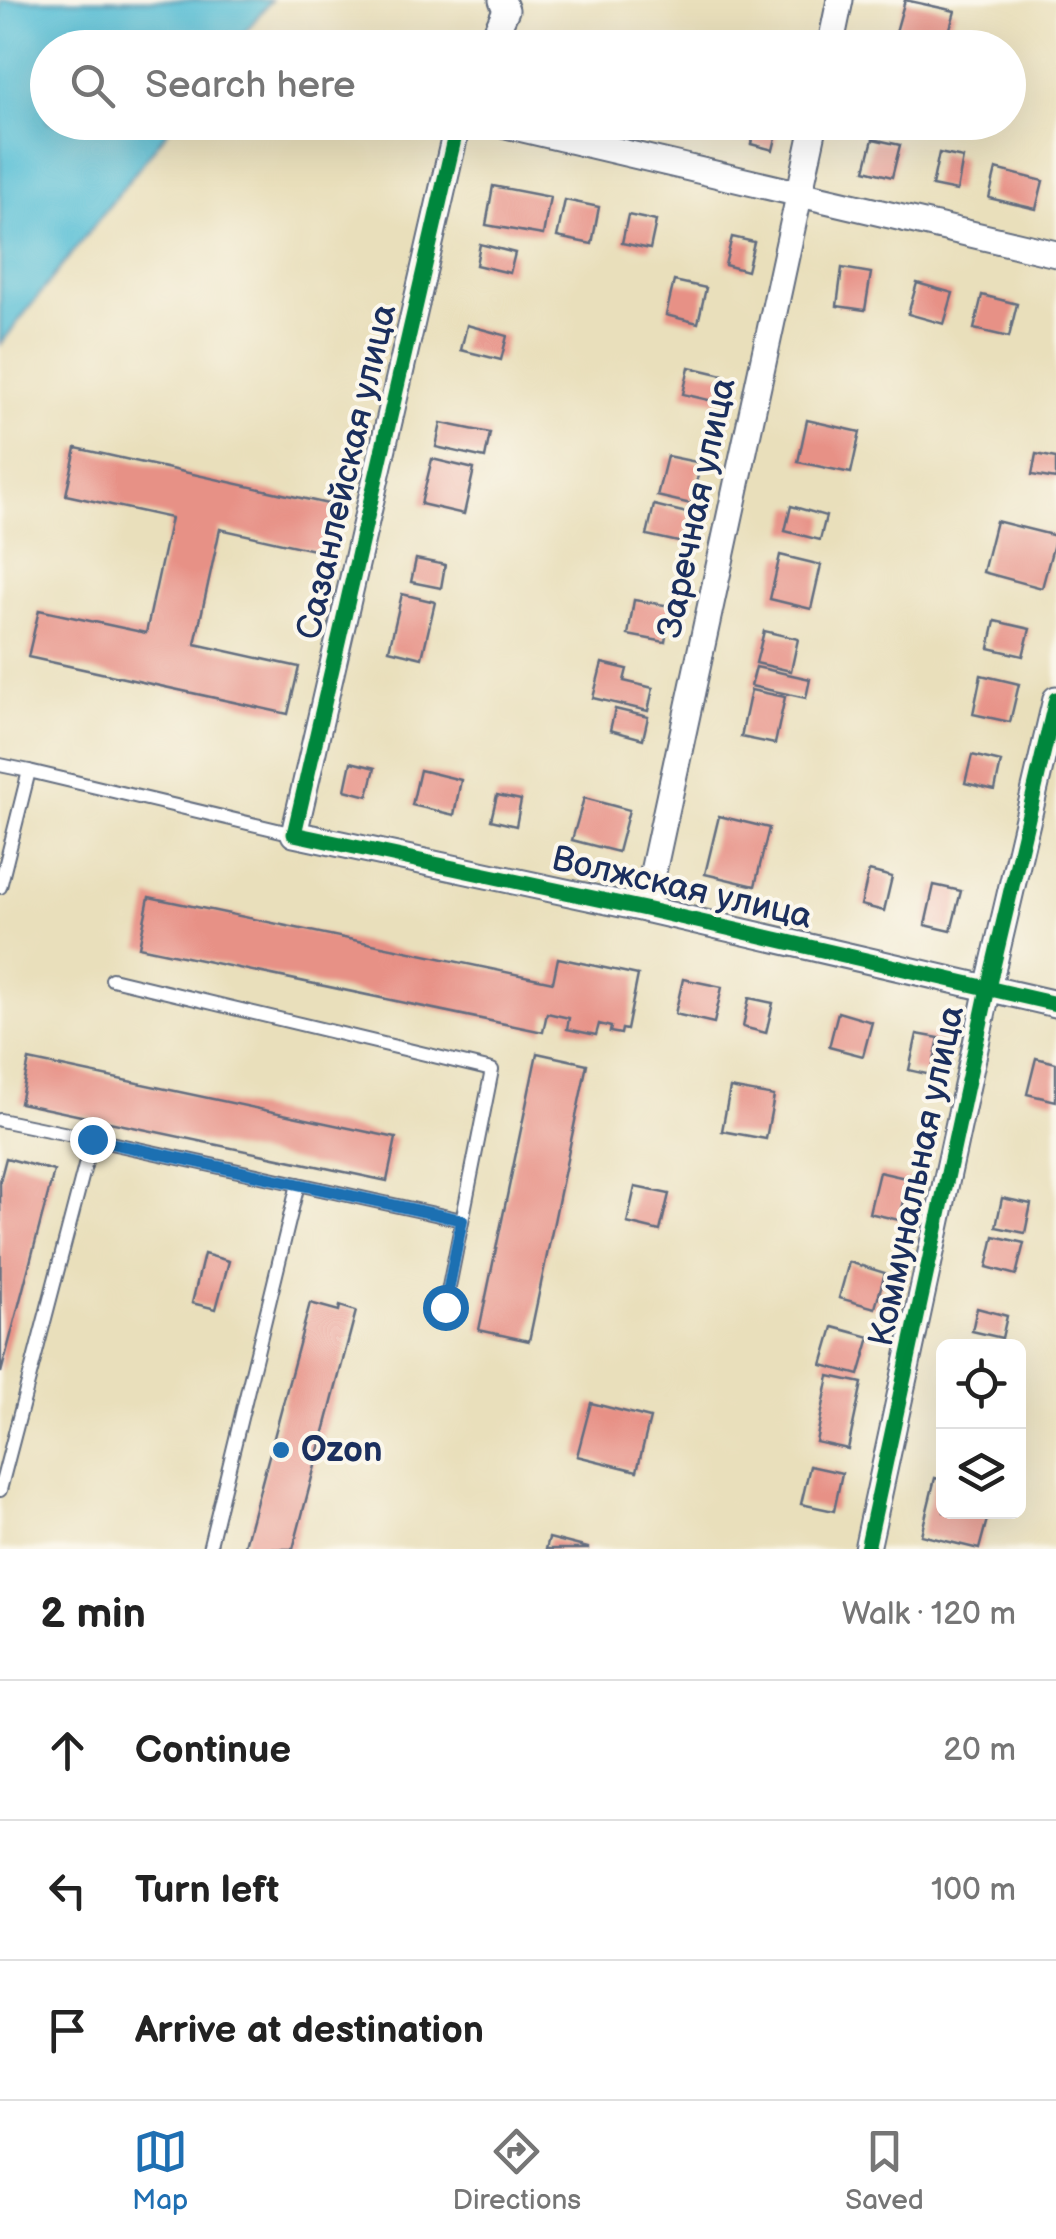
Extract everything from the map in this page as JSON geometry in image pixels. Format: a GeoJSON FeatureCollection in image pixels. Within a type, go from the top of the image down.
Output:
{"type":"FeatureCollection","features":[{"type":"Feature","properties":{"kind":"street"},"geometry":{"type":"LineString","coordinates":[[498,30],[506,10],[502,0]]}},
{"type":"Feature","properties":{"kind":"street"},"geometry":{"type":"LineString","coordinates":[[834,30],[840,0]]}},
{"type":"Feature","properties":{"kind":"street","name":"Сазанлейская улица"},"geometry":{"type":"LineString","coordinates":[[294,834],[454,140]]}},
{"type":"Feature","properties":{"kind":"street"},"geometry":{"type":"LineString","coordinates":[[568,140],[1056,254]]}},
{"type":"Feature","properties":{"kind":"street","name":"Заречная улица"},"geometry":{"type":"LineString","coordinates":[[645,909],[812,140]]}},
{"type":"Feature","properties":{"kind":"street","name":"Коммунальная улица"},"geometry":{"type":"LineString","coordinates":[[867,1549],[988,988],[1056,699]]}},
{"type":"Feature","properties":{"kind":"street","name":"Волжская улица"},"geometry":{"type":"LineString","coordinates":[[294,834],[645,909],[1056,1004]]}},
{"type":"Feature","properties":{"kind":"lane"},"geometry":{"type":"LineString","coordinates":[[0,766],[294,834]]}},
{"type":"Feature","properties":{"kind":"lane"},"geometry":{"type":"LineString","coordinates":[[0,887],[29,772]]}},
{"type":"Feature","properties":{"kind":"lane"},"geometry":{"type":"LineString","coordinates":[[112,979],[492,1070],[445,1307]]}},
{"type":"Feature","properties":{"kind":"lane"},"geometry":{"type":"LineString","coordinates":[[0,1120],[462,1220]]}},
{"type":"Feature","properties":{"kind":"lane"},"geometry":{"type":"LineString","coordinates":[[0,1490],[92,1139]]}},
{"type":"Feature","properties":{"kind":"lane"},"geometry":{"type":"LineString","coordinates":[[210,1549],[298,1184]]}},
{"type":"Feature","properties":{"kind":"water"},"geometry":{"type":"Polygon","coordinates":[[[0,0],[271,0],[247,30],[30,30],[30,140],[161,140],[0,345],[0,0]]]}},
{"type":"Feature","properties":{"kind":"building"},"geometry":{"type":"Polygon","coordinates":[[[905,0],[955,11],[950,30],[897,30],[905,0]]]}},
{"type":"Feature","properties":{"kind":"building"},"geometry":{"type":"Polygon","coordinates":[[[752,140],[776,140],[773,150],[751,144],[752,140]]]}},
{"type":"Feature","properties":{"kind":"building"},"geometry":{"type":"Polygon","coordinates":[[[873,140],[900,145],[892,177],[865,170],[873,140]]]}},
{"type":"Feature","properties":{"kind":"building"},"geometry":{"type":"Polygon","coordinates":[[[939,153],[963,158],[957,191],[932,186],[939,153]]]}},
{"type":"Feature","properties":{"kind":"building"},"geometry":{"type":"Polygon","coordinates":[[[996,169],[1043,181],[1036,209],[989,198],[996,169]]]}},
{"type":"Feature","properties":{"kind":"building"},"geometry":{"type":"Polygon","coordinates":[[[493,186],[550,197],[543,235],[486,225],[493,186]]]}},
{"type":"Feature","properties":{"kind":"building"},"geometry":{"type":"Polygon","coordinates":[[[565,200],[599,207],[592,244],[557,237],[565,200]]]}},
{"type":"Feature","properties":{"kind":"building"},"geometry":{"type":"Polygon","coordinates":[[[628,215],[656,221],[650,249],[622,243],[628,215]]]}},
{"type":"Feature","properties":{"kind":"building"},"geometry":{"type":"Polygon","coordinates":[[[732,237],[754,242],[747,271],[725,265],[732,237]]]}},
{"type":"Feature","properties":{"kind":"building"},"geometry":{"type":"Polygon","coordinates":[[[480,244],[515,253],[510,273],[476,265],[480,244]]]}},
{"type":"Feature","properties":{"kind":"building"},"geometry":{"type":"Polygon","coordinates":[[[842,268],[871,273],[865,310],[837,306],[842,268]]]}},
{"type":"Feature","properties":{"kind":"building"},"geometry":{"type":"Polygon","coordinates":[[[674,281],[706,288],[698,323],[666,315],[674,281]]]}},
{"type":"Feature","properties":{"kind":"building"},"geometry":{"type":"Polygon","coordinates":[[[917,283],[953,293],[944,324],[908,314],[917,283]]]}},
{"type":"Feature","properties":{"kind":"building"},"geometry":{"type":"Polygon","coordinates":[[[982,295],[1017,304],[1009,337],[974,329],[982,295]]]}},
{"type":"Feature","properties":{"kind":"building"},"geometry":{"type":"Polygon","coordinates":[[[467,325],[507,336],[501,360],[461,350],[467,325]]]}},
{"type":"Feature","properties":{"kind":"building"},"geometry":{"type":"Polygon","coordinates":[[[689,367],[723,375],[717,402],[683,394],[689,367]]]}},
{"type":"Feature","properties":{"kind":"building"},"geometry":{"type":"Polygon","coordinates":[[[807,420],[860,432],[851,473],[798,462],[807,420]]]}},
{"type":"Feature","properties":{"kind":"building"},"geometry":{"type":"Polygon","coordinates":[[[441,423],[490,433],[485,458],[436,447],[441,423]]]}},
{"type":"Feature","properties":{"kind":"building"},"geometry":{"type":"Polygon","coordinates":[[[76,448],[337,506],[327,553],[220,529],[195,644],[299,667],[288,714],[28,657],[39,610],[146,633],[171,518],[66,495],[76,448]]]}},
{"type":"Feature","properties":{"kind":"building"},"geometry":{"type":"Polygon","coordinates":[[[1036,454],[1056,458],[1056,479],[1032,475],[1036,454]]]}},
{"type":"Feature","properties":{"kind":"building"},"geometry":{"type":"Polygon","coordinates":[[[667,456],[701,463],[691,504],[657,496],[667,456]]]}},
{"type":"Feature","properties":{"kind":"building"},"geometry":{"type":"Polygon","coordinates":[[[432,459],[474,469],[464,514],[421,504],[432,459]]]}},
{"type":"Feature","properties":{"kind":"building"},"geometry":{"type":"Polygon","coordinates":[[[654,505],[691,514],[683,543],[647,535],[654,505]]]}},
{"type":"Feature","properties":{"kind":"building"},"geometry":{"type":"Polygon","coordinates":[[[791,506],[826,516],[820,540],[785,531],[791,506]]]}},
{"type":"Feature","properties":{"kind":"building"},"geometry":{"type":"Polygon","coordinates":[[[996,521],[1056,536],[1042,588],[983,572],[996,521]]]}},
{"type":"Feature","properties":{"kind":"building"},"geometry":{"type":"Polygon","coordinates":[[[780,555],[821,565],[811,609],[770,599],[780,555]]]}},
{"type":"Feature","properties":{"kind":"building"},"geometry":{"type":"Polygon","coordinates":[[[416,559],[445,565],[441,588],[411,582],[416,559]]]}},
{"type":"Feature","properties":{"kind":"building"},"geometry":{"type":"Polygon","coordinates":[[[402,594],[435,602],[422,658],[389,650],[402,594]]]}},
{"type":"Feature","properties":{"kind":"building"},"geometry":{"type":"Polygon","coordinates":[[[634,600],[671,606],[665,642],[628,635],[634,600]]]}},
{"type":"Feature","properties":{"kind":"building"},"geometry":{"type":"Polygon","coordinates":[[[995,621],[1030,629],[1023,656],[989,648],[995,621]]]}},
{"type":"Feature","properties":{"kind":"building"},"geometry":{"type":"Polygon","coordinates":[[[764,631],[798,639],[791,671],[756,663],[764,631]]]}},
{"type":"Feature","properties":{"kind":"building"},"geometry":{"type":"Polygon","coordinates":[[[602,663],[627,669],[624,681],[653,688],[648,711],[593,698],[602,663]]]}},
{"type":"Feature","properties":{"kind":"building"},"geometry":{"type":"Polygon","coordinates":[[[756,667],[810,679],[806,698],[751,686],[756,667]]]}},
{"type":"Feature","properties":{"kind":"building"},"geometry":{"type":"Polygon","coordinates":[[[981,675],[1019,684],[1010,722],[973,714],[981,675]]]}},
{"type":"Feature","properties":{"kind":"building"},"geometry":{"type":"Polygon","coordinates":[[[751,690],[785,697],[775,744],[741,737],[751,690]]]}},
{"type":"Feature","properties":{"kind":"building"},"geometry":{"type":"Polygon","coordinates":[[[615,709],[648,717],[643,739],[610,730],[615,709]]]}},
{"type":"Feature","properties":{"kind":"building"},"geometry":{"type":"Polygon","coordinates":[[[972,755],[1001,762],[995,790],[965,783],[972,755]]]}},
{"type":"Feature","properties":{"kind":"building"},"geometry":{"type":"Polygon","coordinates":[[[351,762],[375,768],[368,796],[345,790],[351,762]]]}},
{"type":"Feature","properties":{"kind":"building"},"geometry":{"type":"Polygon","coordinates":[[[420,770],[461,780],[454,815],[412,805],[420,770]]]}},
{"type":"Feature","properties":{"kind":"building"},"geometry":{"type":"Polygon","coordinates":[[[497,795],[521,800],[516,826],[491,820],[497,795]]]}},
{"type":"Feature","properties":{"kind":"building"},"geometry":{"type":"Polygon","coordinates":[[[584,798],[629,810],[618,852],[572,840],[584,798]]]}},
{"type":"Feature","properties":{"kind":"building"},"geometry":{"type":"Polygon","coordinates":[[[719,816],[769,828],[755,886],[705,874],[719,816]]]}},
{"type":"Feature","properties":{"kind":"building"},"geometry":{"type":"Polygon","coordinates":[[[869,871],[892,877],[884,911],[861,905],[869,871]]]}},
{"type":"Feature","properties":{"kind":"building"},"geometry":{"type":"Polygon","coordinates":[[[934,885],[961,891],[951,931],[925,925],[934,885]]]}},
{"type":"Feature","properties":{"kind":"building"},"geometry":{"type":"Polygon","coordinates":[[[149,897],[553,982],[558,958],[638,975],[627,1030],[622,1029],[621,1034],[610,1032],[611,1027],[599,1024],[596,1035],[567,1029],[569,1018],[547,1013],[543,1032],[139,947],[149,897]]]}},
{"type":"Feature","properties":{"kind":"building"},"geometry":{"type":"Polygon","coordinates":[[[683,979],[722,987],[714,1023],[675,1014],[683,979]]]}},
{"type":"Feature","properties":{"kind":"building"},"geometry":{"type":"Polygon","coordinates":[[[749,998],[773,1003],[766,1033],[743,1027],[749,998]]]}},
{"type":"Feature","properties":{"kind":"building"},"geometry":{"type":"Polygon","coordinates":[[[838,1012],[872,1022],[863,1056],[829,1047],[838,1012]]]}},
{"type":"Feature","properties":{"kind":"building"},"geometry":{"type":"Polygon","coordinates":[[[917,1034],[939,1038],[931,1075],[909,1070],[917,1034]]]}},
{"type":"Feature","properties":{"kind":"building"},"geometry":{"type":"Polygon","coordinates":[[[537,1053],[587,1064],[529,1341],[479,1330],[537,1053]]]}},
{"type":"Feature","properties":{"kind":"building"},"geometry":{"type":"Polygon","coordinates":[[[1036,1058],[1056,1063],[1056,1101],[1027,1094],[1036,1058]]]}},
{"type":"Feature","properties":{"kind":"building"},"geometry":{"type":"Polygon","coordinates":[[[29,1060],[396,1138],[387,1181],[20,1103],[29,1060]]]}},
{"type":"Feature","properties":{"kind":"building"},"geometry":{"type":"Polygon","coordinates":[[[730,1088],[774,1096],[766,1139],[722,1131],[730,1088]]]}},
{"type":"Feature","properties":{"kind":"building"},"geometry":{"type":"Polygon","coordinates":[[[6,1158],[54,1171],[1,1373],[0,1181],[6,1158]]]}},
{"type":"Feature","properties":{"kind":"building"},"geometry":{"type":"Polygon","coordinates":[[[879,1172],[910,1179],[899,1220],[869,1213],[879,1172]]]}},
{"type":"Feature","properties":{"kind":"building"},"geometry":{"type":"Polygon","coordinates":[[[635,1187],[669,1194],[660,1231],[627,1223],[635,1187]]]}},
{"type":"Feature","properties":{"kind":"building"},"geometry":{"type":"Polygon","coordinates":[[[1002,1198],[1031,1204],[1025,1233],[996,1227],[1002,1198]]]}},
{"type":"Feature","properties":{"kind":"building"},"geometry":{"type":"Polygon","coordinates":[[[994,1236],[1024,1243],[1016,1275],[987,1267],[994,1236]]]}},
{"type":"Feature","properties":{"kind":"building"},"geometry":{"type":"Polygon","coordinates":[[[204,1254],[229,1261],[216,1309],[192,1303],[204,1254]]]}},
{"type":"Feature","properties":{"kind":"building"},"geometry":{"type":"Polygon","coordinates":[[[849,1262],[885,1273],[875,1308],[839,1298],[849,1262]]]}},
{"type":"Feature","properties":{"kind":"building"},"geometry":{"type":"Polygon","coordinates":[[[310,1303],[356,1311],[293,1549],[244,1549],[310,1303]]]}},
{"type":"Feature","properties":{"kind":"building"},"geometry":{"type":"Polygon","coordinates":[[[977,1308],[1007,1316],[1002,1338],[972,1331],[977,1308]]]}},
{"type":"Feature","properties":{"kind":"building"},"geometry":{"type":"Polygon","coordinates":[[[833,1327],[870,1337],[859,1375],[822,1365],[833,1327]]]}},
{"type":"Feature","properties":{"kind":"building"},"geometry":{"type":"Polygon","coordinates":[[[829,1376],[862,1383],[848,1449],[816,1442],[829,1376]]]}},
{"type":"Feature","properties":{"kind":"building"},"geometry":{"type":"Polygon","coordinates":[[[591,1403],[650,1418],[637,1471],[577,1456],[591,1403]]]}},
{"type":"Feature","properties":{"kind":"building"},"geometry":{"type":"Polygon","coordinates":[[[810,1466],[842,1473],[834,1511],[801,1504],[810,1466]]]}},
{"type":"Feature","properties":{"kind":"building"},"geometry":{"type":"Polygon","coordinates":[[[935,1478],[936,1519],[987,1519],[979,1549],[921,1535],[935,1478]]]}},
{"type":"Feature","properties":{"kind":"building"},"geometry":{"type":"Polygon","coordinates":[[[549,1538],[588,1548],[588,1549],[546,1549],[549,1538]]]}},
{"type":"Feature","properties":{"kind":"cycle path"},"geometry":{"type":"LineString","coordinates":[[454,140],[294,834],[645,909],[1056,1004]]}},
{"type":"Feature","properties":{"kind":"cycle path"},"geometry":{"type":"LineString","coordinates":[[867,1549],[988,988],[1056,699]]}},
{"type":"Feature","properties":{"kind":"place","name":"Ozon"},"geometry":{"type":"Point","coordinates":[281,1450]}},
{"type":"Feature","properties":{"kind":"route"},"geometry":{"type":"LineString","coordinates":[[92,1139],[462,1220],[445,1307]]}}]}
